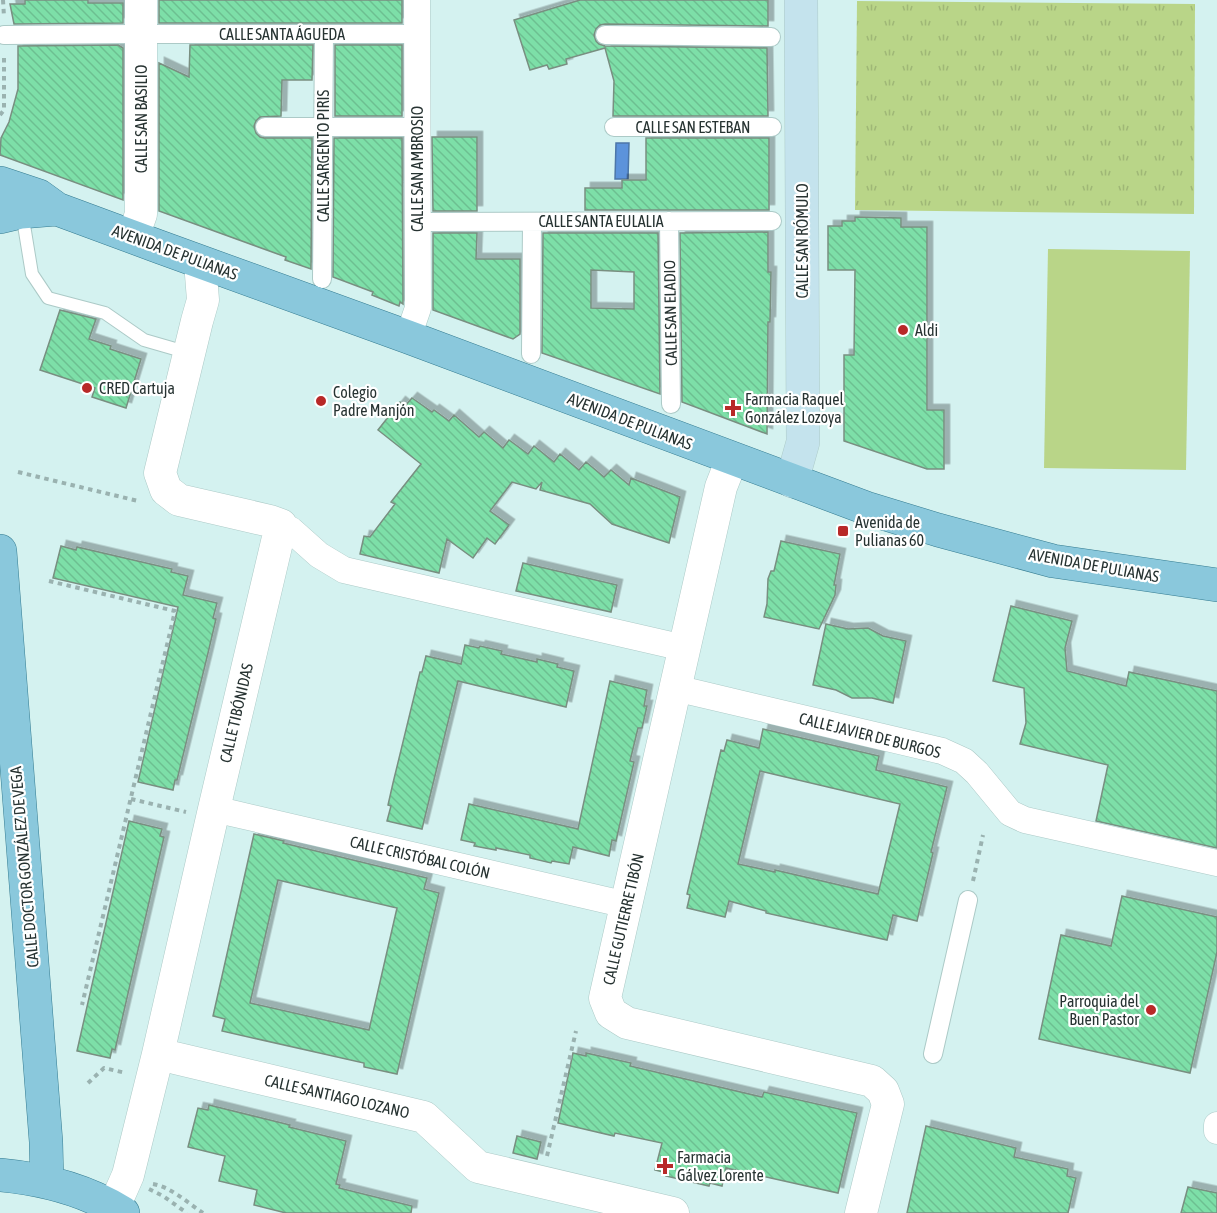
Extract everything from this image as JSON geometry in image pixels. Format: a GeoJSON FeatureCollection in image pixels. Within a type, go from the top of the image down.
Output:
{"type":"FeatureCollection","features":[{"type":"Feature","properties":{"kind":"main road","name":"CALLE SAN RÓMULO"},"geometry":{"type":"LineString","coordinates":[[792,481],[804,442],[801,0]]}},
{"type":"Feature","properties":{"kind":"main road","name":"AVENIDA DE PULIANAS"},"geometry":{"type":"LineString","coordinates":[[0,183],[39,196],[57,209],[866,508],[1053,561],[1217,585]]}},
{"type":"Feature","properties":{"kind":"main road","name":"AVENIDA DE PULIANAS"},"geometry":{"type":"LineString","coordinates":[[11,215],[57,209]]}},
{"type":"Feature","properties":{"kind":"main road","name":"CALLE DOCTOR GONZÁLEZ DE VEGA"},"geometry":{"type":"LineString","coordinates":[[0,551],[46,1142],[47,1182]]}},
{"type":"Feature","properties":{"kind":"main road"},"geometry":{"type":"LineString","coordinates":[[0,1175],[47,1182],[82,1193],[119,1210]]}},
{"type":"Feature","properties":{"kind":"street","name":"CALLE SAN BASILIO"},"geometry":{"type":"LineString","coordinates":[[133,237],[141,214],[141,0]]}},
{"type":"Feature","properties":{"kind":"street","name":"CALLE SAN AMBROSIO"},"geometry":{"type":"LineString","coordinates":[[408,337],[418,308],[417,0]]}},
{"type":"Feature","properties":{"kind":"street"},"geometry":{"type":"LineString","coordinates":[[4,35],[132,34]]}},
{"type":"Feature","properties":{"kind":"street","name":"CALLE SANTA ÁGUEDA"},"geometry":{"type":"LineString","coordinates":[[154,34],[411,34]]}},
{"type":"Feature","properties":{"kind":"street","name":"CALLE SARGENTO PIRIS"},"geometry":{"type":"LineString","coordinates":[[322,279],[324,34]]}},
{"type":"Feature","properties":{"kind":"street"},"geometry":{"type":"LineString","coordinates":[[605,35],[771,37]]}},
{"type":"Feature","properties":{"kind":"street"},"geometry":{"type":"LineString","coordinates":[[265,127],[410,127]]}},
{"type":"Feature","properties":{"kind":"street","name":"CALLE SAN ESTEBAN"},"geometry":{"type":"LineString","coordinates":[[614,127],[772,127]]}},
{"type":"Feature","properties":{"kind":"street","name":"CALLE SAN ELADIO"},"geometry":{"type":"LineString","coordinates":[[669,221],[671,404]]}},
{"type":"Feature","properties":{"kind":"street","name":"CALLE SANTA EULALIA"},"geometry":{"type":"LineString","coordinates":[[431,222],[772,221]]}},
{"type":"Feature","properties":{"kind":"street"},"geometry":{"type":"LineString","coordinates":[[531,354],[532,222]]}},
{"type":"Feature","properties":{"kind":"street"},"geometry":{"type":"LineString","coordinates":[[200,262],[203,300],[160,473],[166,490],[179,500],[280,525],[291,530],[319,555],[344,570],[684,648]]}},
{"type":"Feature","properties":{"kind":"street"},"geometry":{"type":"LineString","coordinates":[[203,300],[235,274]]}},
{"type":"Feature","properties":{"kind":"street","name":"CALLE GUTIERRE TIBÓN"},"geometry":{"type":"LineString","coordinates":[[732,459],[721,487],[605,998],[611,1013],[627,1023],[872,1081],[883,1091],[888,1104],[861,1213]]}},
{"type":"Feature","properties":{"kind":"street","name":"CALLE TIBÓNIDAS"},"geometry":{"type":"LineString","coordinates":[[119,1210],[158,1054],[201,811],[280,525]]}},
{"type":"Feature","properties":{"kind":"street","name":"CALLE JAVIER DE BURGOS"},"geometry":{"type":"LineString","coordinates":[[675,688],[942,751],[964,760],[1010,813],[1025,820],[1217,863]]}},
{"type":"Feature","properties":{"kind":"street","name":"CALLE CRISTÓBAL COLÓN"},"geometry":{"type":"LineString","coordinates":[[201,811],[627,905]]}},
{"type":"Feature","properties":{"kind":"street"},"geometry":{"type":"LineString","coordinates":[[933,1054],[968,900]]}},
{"type":"Feature","properties":{"kind":"street","name":"CALLE SANTIAGO LOZANO"},"geometry":{"type":"LineString","coordinates":[[158,1054],[424,1117],[478,1167],[673,1213]]}},
{"type":"Feature","properties":{"kind":"street"},"geometry":{"type":"LineString","coordinates":[[1217,1125],[1217,1131]]}},
{"type":"Feature","properties":{"kind":"lane"},"geometry":{"type":"LineString","coordinates":[[11,215],[32,274],[48,298],[105,314],[144,340],[189,353]]}},
{"type":"Feature","properties":{"kind":"path"},"geometry":{"type":"LineString","coordinates":[[0,115],[4,110],[3,0]]}},
{"type":"Feature","properties":{"kind":"path"},"geometry":{"type":"LineString","coordinates":[[18,472],[138,501]]}},
{"type":"Feature","properties":{"kind":"path"},"geometry":{"type":"LineString","coordinates":[[49,581],[175,611],[82,1005]]}},
{"type":"Feature","properties":{"kind":"path"},"geometry":{"type":"LineString","coordinates":[[131,799],[201,811]]}},
{"type":"Feature","properties":{"kind":"path"},"geometry":{"type":"LineString","coordinates":[[968,900],[983,835]]}},
{"type":"Feature","properties":{"kind":"path"},"geometry":{"type":"LineString","coordinates":[[546,1158],[576,1031]]}},
{"type":"Feature","properties":{"kind":"path"},"geometry":{"type":"LineString","coordinates":[[88,1083],[104,1068],[115,1070]]}},
{"type":"Feature","properties":{"kind":"path"},"geometry":{"type":"LineString","coordinates":[[148,1183],[159,1185],[203,1213]]}},
{"type":"Feature","properties":{"kind":"path"},"geometry":{"type":"LineString","coordinates":[[147,1188],[187,1213]]}},
{"type":"Feature","properties":{"kind":"green space"},"geometry":{"type":"Polygon","coordinates":[[[857,1],[1195,4],[1194,214],[855,210],[857,1]]]}},
{"type":"Feature","properties":{"kind":"green space"},"geometry":{"type":"Polygon","coordinates":[[[1048,249],[1190,251],[1186,470],[1044,468],[1048,249]]]}},
{"type":"Feature","properties":{"kind":"water"},"geometry":{"type":"Polygon","coordinates":[[[616,143],[629,143],[628,179],[615,179],[616,143]]]}},
{"type":"Feature","properties":{"kind":"building"},"geometry":{"type":"Polygon","coordinates":[[[25,0],[88,0],[88,3],[123,3],[123,23],[14,24],[10,4],[25,4],[25,0]]]}},
{"type":"Feature","properties":{"kind":"building"},"geometry":{"type":"Polygon","coordinates":[[[159,0],[402,0],[402,23],[159,23],[159,0]]]}},
{"type":"Feature","properties":{"kind":"building"},"geometry":{"type":"Polygon","coordinates":[[[580,0],[768,0],[768,26],[605,24],[596,29],[594,35],[599,44],[605,46],[767,48],[768,116],[613,116],[614,81],[605,48],[566,59],[567,64],[549,69],[547,65],[530,70],[514,20],[580,0]]]}},
{"type":"Feature","properties":{"kind":"building"},"geometry":{"type":"Polygon","coordinates":[[[118,45],[123,48],[123,200],[0,155],[1,138],[9,122],[18,89],[18,46],[118,45]]]}},
{"type":"Feature","properties":{"kind":"building"},"geometry":{"type":"Polygon","coordinates":[[[190,45],[313,45],[312,80],[282,80],[281,116],[260,117],[254,126],[256,133],[264,138],[312,138],[311,269],[285,260],[286,257],[159,211],[159,63],[189,77],[190,45]]]}},
{"type":"Feature","properties":{"kind":"building"},"geometry":{"type":"Polygon","coordinates":[[[335,45],[402,45],[402,116],[335,116],[335,45]]]}},
{"type":"Feature","properties":{"kind":"building"},"geometry":{"type":"Polygon","coordinates":[[[432,137],[477,137],[477,211],[433,211],[432,137]]]}},
{"type":"Feature","properties":{"kind":"building"},"geometry":{"type":"Polygon","coordinates":[[[334,138],[402,138],[403,304],[400,302],[399,306],[372,295],[373,292],[333,277],[334,138]]]}},
{"type":"Feature","properties":{"kind":"building"},"geometry":{"type":"Polygon","coordinates":[[[646,138],[769,138],[769,210],[585,210],[585,188],[622,188],[622,180],[646,180],[646,138]]]}},
{"type":"Feature","properties":{"kind":"building"},"geometry":{"type":"Polygon","coordinates":[[[855,217],[901,218],[901,227],[927,227],[927,410],[944,410],[944,469],[927,469],[844,441],[844,355],[854,355],[855,270],[828,270],[828,226],[842,226],[842,221],[855,221],[855,217]]]}},
{"type":"Feature","properties":{"kind":"building"},"geometry":{"type":"Polygon","coordinates":[[[768,232],[768,272],[771,272],[767,434],[682,402],[680,233],[768,232]]]}},
{"type":"Feature","properties":{"kind":"building"},"geometry":{"type":"Polygon","coordinates":[[[433,233],[477,233],[476,259],[520,259],[520,334],[513,339],[433,310],[433,233]]]}},
{"type":"Feature","properties":{"kind":"building"},"geometry":{"type":"Polygon","coordinates":[[[543,233],[658,233],[660,394],[542,353],[543,233]],[[591,270],[591,308],[634,309],[634,272],[591,270]]]}},
{"type":"Feature","properties":{"kind":"building"},"geometry":{"type":"Polygon","coordinates":[[[60,310],[96,319],[89,339],[141,359],[126,408],[92,397],[95,388],[40,370],[60,310]]]}},
{"type":"Feature","properties":{"kind":"building"},"geometry":{"type":"Polygon","coordinates":[[[412,398],[449,421],[454,415],[479,437],[484,432],[503,448],[509,440],[528,454],[534,446],[554,462],[560,454],[579,470],[586,462],[604,477],[611,470],[629,485],[631,478],[680,497],[669,543],[612,524],[590,504],[540,490],[542,482],[536,489],[512,482],[490,511],[509,525],[495,544],[487,538],[473,558],[447,539],[439,573],[360,554],[364,536],[370,537],[395,504],[391,502],[421,464],[378,430],[400,402],[405,406],[412,398]]]}},
{"type":"Feature","properties":{"kind":"building"},"geometry":{"type":"Polygon","coordinates":[[[781,541],[840,554],[834,585],[836,585],[835,595],[819,629],[764,617],[768,579],[771,571],[774,571],[781,541]]]}},
{"type":"Feature","properties":{"kind":"building"},"geometry":{"type":"Polygon","coordinates":[[[61,546],[76,550],[77,547],[172,569],[171,572],[188,576],[183,595],[217,603],[213,618],[216,619],[173,790],[138,782],[178,607],[53,578],[61,546]]]}},
{"type":"Feature","properties":{"kind":"building"},"geometry":{"type":"Polygon","coordinates":[[[523,563],[617,585],[611,612],[516,591],[523,563]]]}},
{"type":"Feature","properties":{"kind":"building"},"geometry":{"type":"Polygon","coordinates":[[[1011,606],[1072,621],[1065,648],[1067,671],[1126,686],[1129,672],[1217,691],[1217,848],[1096,821],[1108,765],[1020,744],[1026,723],[1024,688],[993,681],[1011,606]]]}},
{"type":"Feature","properties":{"kind":"building"},"geometry":{"type":"Polygon","coordinates":[[[826,624],[848,629],[868,628],[883,636],[906,641],[893,703],[872,698],[852,698],[836,690],[813,685],[826,624]]]}},
{"type":"Feature","properties":{"kind":"building"},"geometry":{"type":"Polygon","coordinates":[[[465,645],[502,651],[501,654],[537,662],[537,659],[558,664],[557,667],[574,671],[566,707],[458,681],[422,829],[387,821],[393,783],[426,656],[461,664],[465,645]]]}},
{"type":"Feature","properties":{"kind":"building"},"geometry":{"type":"Polygon","coordinates":[[[610,681],[647,690],[644,706],[647,706],[642,728],[638,728],[630,761],[634,762],[616,841],[612,840],[609,856],[573,847],[569,864],[552,861],[551,863],[530,858],[530,855],[474,846],[475,843],[461,840],[469,804],[578,829],[610,681]]]}},
{"type":"Feature","properties":{"kind":"building"},"geometry":{"type":"Polygon","coordinates":[[[763,729],[879,756],[876,770],[947,787],[917,921],[893,915],[887,940],[766,913],[766,911],[729,901],[725,917],[687,908],[690,895],[687,894],[721,750],[724,751],[727,740],[759,748],[763,729]],[[760,771],[738,864],[775,872],[775,870],[878,894],[900,804],[760,771]]]}},
{"type":"Feature","properties":{"kind":"building"},"geometry":{"type":"Polygon","coordinates":[[[129,821],[162,829],[160,836],[164,837],[115,1050],[112,1049],[110,1058],[77,1051],[129,821]]]}},
{"type":"Feature","properties":{"kind":"building"},"geometry":{"type":"Polygon","coordinates":[[[254,834],[427,878],[424,889],[439,893],[397,1074],[364,1067],[364,1063],[222,1031],[225,1019],[213,1016],[254,834]],[[278,880],[250,1003],[369,1030],[397,908],[278,880]]]}},
{"type":"Feature","properties":{"kind":"building"},"geometry":{"type":"Polygon","coordinates":[[[1122,896],[1217,917],[1217,952],[1190,1073],[1039,1039],[1061,935],[1111,946],[1122,896]]]}},
{"type":"Feature","properties":{"kind":"building"},"geometry":{"type":"Polygon","coordinates":[[[573,1053],[586,1056],[586,1053],[631,1063],[630,1066],[762,1097],[764,1092],[857,1113],[838,1193],[726,1168],[722,1186],[710,1183],[709,1186],[666,1176],[667,1173],[655,1170],[662,1143],[615,1133],[614,1136],[558,1123],[573,1053]]]}},
{"type":"Feature","properties":{"kind":"building"},"geometry":{"type":"Polygon","coordinates":[[[209,1105],[346,1141],[336,1184],[340,1185],[339,1188],[412,1206],[411,1213],[286,1213],[254,1205],[257,1190],[219,1181],[225,1156],[188,1147],[198,1108],[208,1110],[209,1105]]]}},
{"type":"Feature","properties":{"kind":"building"},"geometry":{"type":"Polygon","coordinates":[[[926,1126],[1016,1148],[1014,1157],[1068,1169],[1067,1176],[1076,1178],[1068,1213],[907,1213],[926,1126]]]}},
{"type":"Feature","properties":{"kind":"building"},"geometry":{"type":"Polygon","coordinates":[[[517,1136],[541,1142],[537,1159],[513,1153],[517,1136]]]}},
{"type":"Feature","properties":{"kind":"building"},"geometry":{"type":"Polygon","coordinates":[[[1188,1187],[1217,1193],[1217,1213],[1181,1213],[1188,1187]]]}},
{"type":"Feature","properties":{"kind":"place","name":"Aldi"},"geometry":{"type":"Point","coordinates":[903,330]}},
{"type":"Feature","properties":{"kind":"place","name":"CRED Cartuja"},"geometry":{"type":"Point","coordinates":[87,388]}},
{"type":"Feature","properties":{"kind":"place","name":"Colegio Padre Manjón"},"geometry":{"type":"Point","coordinates":[321,401]}},
{"type":"Feature","properties":{"kind":"place","name":"Farmacia Raquel González Lozoya"},"geometry":{"type":"Point","coordinates":[733,408]}},
{"type":"Feature","properties":{"kind":"place","name":"Avenida de Pulianas 60"},"geometry":{"type":"Point","coordinates":[843,531]}},
{"type":"Feature","properties":{"kind":"place","name":"Parroquia del Buen Pastor"},"geometry":{"type":"Point","coordinates":[1151,1010]}},
{"type":"Feature","properties":{"kind":"place","name":"Farmacia Gálvez Lorente"},"geometry":{"type":"Point","coordinates":[665,1166]}}]}
